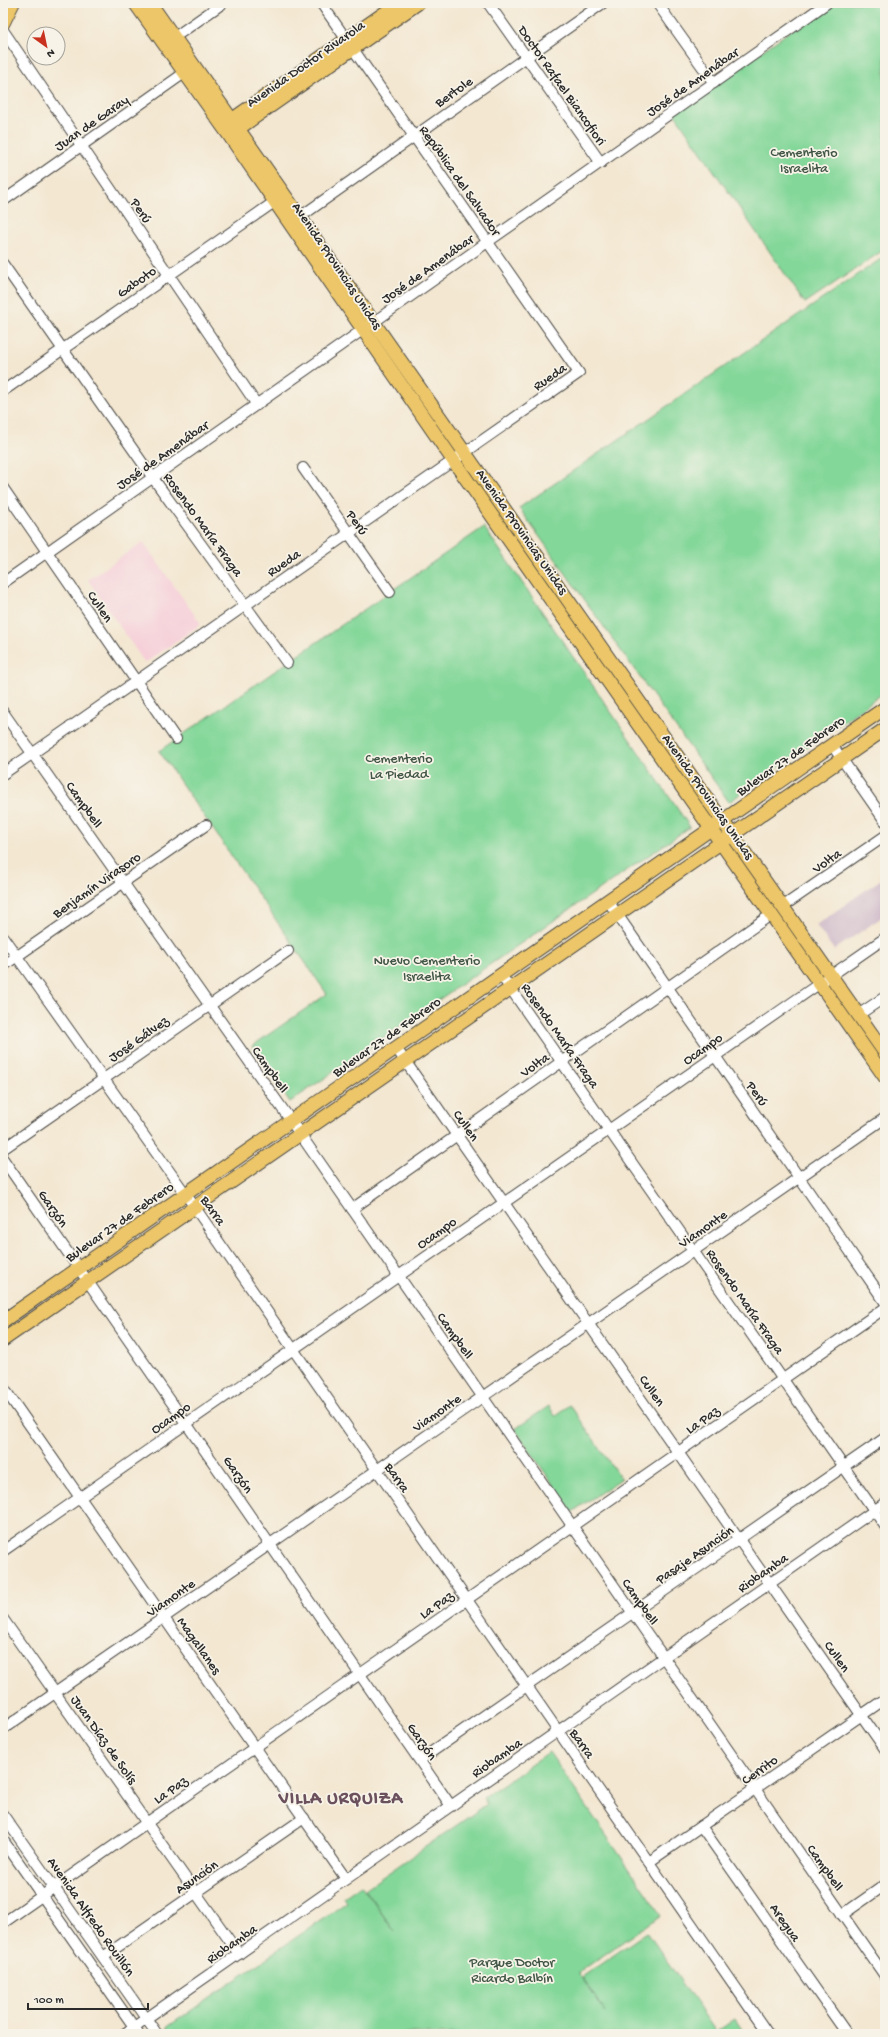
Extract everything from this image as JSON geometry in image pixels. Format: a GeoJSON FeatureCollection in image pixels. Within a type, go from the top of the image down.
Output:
{"type":"FeatureCollection","features":[{"type":"Feature","properties":{"kind":"main road","name":"Avenida Provincias Unidas"},"geometry":{"type":"LineString","coordinates":[[136,3],[170,41],[369,327],[464,453],[717,825]]}},
{"type":"Feature","properties":{"kind":"main road","name":"Avenida Provincias Unidas"},"geometry":{"type":"LineString","coordinates":[[150,3],[170,41]]}},
{"type":"Feature","properties":{"kind":"main road","name":"Avenida Doctor Rivarola"},"geometry":{"type":"LineString","coordinates":[[350,44],[399,3]]}},
{"type":"Feature","properties":{"kind":"main road","name":"Avenida Doctor Rivarola"},"geometry":{"type":"LineString","coordinates":[[231,127],[350,44],[418,3]]}},
{"type":"Feature","properties":{"kind":"main road"},"geometry":{"type":"LineString","coordinates":[[3,23],[14,4]]}},
{"type":"Feature","properties":{"kind":"main road","name":"Avenida Provincias Unidas"},"geometry":{"type":"LineString","coordinates":[[280,198],[300,217],[453,460],[727,839],[777,911],[820,983],[885,1077]]}},
{"type":"Feature","properties":{"kind":"main road","name":"Bulevar 27 de Febrero"},"geometry":{"type":"LineString","coordinates":[[3,1321],[885,708]]}},
{"type":"Feature","properties":{"kind":"main road"},"geometry":{"type":"LineString","coordinates":[[3,1340],[885,729]]}},
{"type":"Feature","properties":{"kind":"main road","name":"Avenida Provincias Unidas"},"geometry":{"type":"LineString","coordinates":[[777,911],[831,976],[885,1053]]}},
{"type":"Feature","properties":{"kind":"street"},"geometry":{"type":"LineString","coordinates":[[170,41],[223,3]]}},
{"type":"Feature","properties":{"kind":"street","name":"República del Salvador"},"geometry":{"type":"LineString","coordinates":[[321,3],[579,373]]}},
{"type":"Feature","properties":{"kind":"street","name":"Doctor Rafael Biancofiori"},"geometry":{"type":"LineString","coordinates":[[488,3],[601,163]]}},
{"type":"Feature","properties":{"kind":"street","name":"Bertole"},"geometry":{"type":"LineString","coordinates":[[300,217],[603,3]]}},
{"type":"Feature","properties":{"kind":"street"},"geometry":{"type":"LineString","coordinates":[[657,3],[714,83]]}},
{"type":"Feature","properties":{"kind":"street","name":"José de Amenábar"},"geometry":{"type":"LineString","coordinates":[[3,583],[369,327],[826,3]]}},
{"type":"Feature","properties":{"kind":"street","name":"Perú"},"geometry":{"type":"LineString","coordinates":[[3,30],[257,405]]}},
{"type":"Feature","properties":{"kind":"street","name":"Juan de Garay"},"geometry":{"type":"LineString","coordinates":[[3,201],[190,69]]}},
{"type":"Feature","properties":{"kind":"street","name":"Gaboto"},"geometry":{"type":"LineString","coordinates":[[3,391],[280,198]]}},
{"type":"Feature","properties":{"kind":"street","name":"Rosendo María Fraga"},"geometry":{"type":"LineString","coordinates":[[3,264],[153,478],[287,663]]}},
{"type":"Feature","properties":{"kind":"street","name":"Rueda"},"geometry":{"type":"LineString","coordinates":[[3,774],[579,373]]}},
{"type":"Feature","properties":{"kind":"street","name":"Perú"},"geometry":{"type":"LineString","coordinates":[[303,468],[390,592]]}},
{"type":"Feature","properties":{"kind":"street","name":"Cullen"},"geometry":{"type":"LineString","coordinates":[[3,488],[135,682],[176,739]]}},
{"type":"Feature","properties":{"kind":"street","name":"Campbell"},"geometry":{"type":"LineString","coordinates":[[3,712],[352,1209],[885,1976]]}},
{"type":"Feature","properties":{"kind":"street"},"geometry":{"type":"LineString","coordinates":[[832,745],[885,821]]}},
{"type":"Feature","properties":{"kind":"street","name":"Benjamín Virasoro"},"geometry":{"type":"LineString","coordinates":[[3,966],[206,825]]}},
{"type":"Feature","properties":{"kind":"street","name":"Volta"},"geometry":{"type":"LineString","coordinates":[[352,1209],[885,836]]}},
{"type":"Feature","properties":{"kind":"street","name":"Perú"},"geometry":{"type":"LineString","coordinates":[[608,901],[885,1302]]}},
{"type":"Feature","properties":{"kind":"street","name":"Barra"},"geometry":{"type":"LineString","coordinates":[[3,937],[102,1080],[195,1208],[768,2034]]}},
{"type":"Feature","properties":{"kind":"street","name":"Ocampo"},"geometry":{"type":"LineString","coordinates":[[3,1551],[885,938]]}},
{"type":"Feature","properties":{"kind":"street","name":"José Gálvez"},"geometry":{"type":"LineString","coordinates":[[3,1149],[288,951]]}},
{"type":"Feature","properties":{"kind":"street","name":"Rosendo María Fraga"},"geometry":{"type":"LineString","coordinates":[[501,975],[885,1526]]}},
{"type":"Feature","properties":{"kind":"street"},"geometry":{"type":"LineString","coordinates":[[858,1016],[885,997]]}},
{"type":"Feature","properties":{"kind":"street","name":"Cullen"},"geometry":{"type":"LineString","coordinates":[[396,1048],[740,1539],[885,1749]]}},
{"type":"Feature","properties":{"kind":"street","name":"Viamonte"},"geometry":{"type":"LineString","coordinates":[[3,1729],[885,1118]]}},
{"type":"Feature","properties":{"kind":"street","name":"Garzón"},"geometry":{"type":"LineString","coordinates":[[3,1159],[80,1268],[451,1806]]}},
{"type":"Feature","properties":{"kind":"street","name":"La Paz"},"geometry":{"type":"LineString","coordinates":[[3,1923],[885,1308]]}},
{"type":"Feature","properties":{"kind":"street","name":"Magallanes"},"geometry":{"type":"LineString","coordinates":[[3,1387],[346,1879]]}},
{"type":"Feature","properties":{"kind":"street","name":"Pasaje Asunción"},"geometry":{"type":"LineString","coordinates":[[420,1760],[885,1438]]}},
{"type":"Feature","properties":{"kind":"street","name":"Riobamba"},"geometry":{"type":"LineString","coordinates":[[124,2034],[140,2026],[239,1954],[885,1503]]}},
{"type":"Feature","properties":{"kind":"street","name":"Juan Díaz de Solís"},"geometry":{"type":"LineString","coordinates":[[3,1619],[239,1954]]}},
{"type":"Feature","properties":{"kind":"street","name":"Cerrito"},"geometry":{"type":"LineString","coordinates":[[649,1862],[885,1699]]}},
{"type":"Feature","properties":{"kind":"street","name":"Avenida Alfredo Rouillón"},"geometry":{"type":"LineString","coordinates":[[3,1815],[103,1957],[140,2026]]}},
{"type":"Feature","properties":{"kind":"street","name":"Asunción"},"geometry":{"type":"LineString","coordinates":[[103,1957],[304,1818]]}},
{"type":"Feature","properties":{"kind":"street","name":"Aregua"},"geometry":{"type":"LineString","coordinates":[[701,1826],[848,2034]]}},
{"type":"Feature","properties":{"kind":"street","name":"Avenida Alfredo Rouillón"},"geometry":{"type":"LineString","coordinates":[[3,1840],[42,1896],[140,2026],[157,2034]]}},
{"type":"Feature","properties":{"kind":"street"},"geometry":{"type":"LineString","coordinates":[[842,1915],[885,1885]]}},
{"type":"Feature","properties":{"kind":"shaded area"},"geometry":{"type":"Polygon","coordinates":[[[143,542],[201,624],[145,663],[88,580],[143,542]]]}},
{"type":"Feature","properties":{"kind":"shaded area"},"geometry":{"type":"Polygon","coordinates":[[[883,878],[885,880],[885,915],[834,950],[816,925],[883,878]]]}},
{"type":"Feature","properties":{"kind":"green space","name":"Cementerio Israelita"},"geometry":{"type":"Polygon","coordinates":[[[830,3],[885,3],[885,249],[805,303],[674,113],[830,3]]]}},
{"type":"Feature","properties":{"kind":"green space"},"geometry":{"type":"Polygon","coordinates":[[[885,256],[885,692],[729,802],[519,508],[885,256]]]}},
{"type":"Feature","properties":{"kind":"green space","name":"Cementerio La Piedad"},"geometry":{"type":"Polygon","coordinates":[[[484,527],[690,827],[290,1102],[252,1046],[327,994],[159,751],[484,527]]]}},
{"type":"Feature","properties":{"kind":"green space"},"geometry":{"type":"Polygon","coordinates":[[[570,1405],[621,1479],[572,1512],[515,1429],[549,1406],[555,1416],[570,1405]]]}},
{"type":"Feature","properties":{"kind":"green space","name":"Parque Doctor Ricardo Balbín"},"geometry":{"type":"Polygon","coordinates":[[[549,1752],[661,1915],[578,1973],[606,2012],[582,1977],[647,1932],[716,2032],[735,2019],[745,2034],[170,2034],[166,2028],[347,1902],[344,1897],[361,1885],[395,1932],[365,1889],[487,1804],[483,1798],[549,1752]]]}},
{"type":"Feature","properties":{"kind":"district","name":"VILLA URQUIZA"},"geometry":{"type":"Point","coordinates":[341,1797]}},
{"type":"Feature","properties":{"kind":"park label","name":"Nuevo Cementerio Israelita"},"geometry":{"type":"Point","coordinates":[427,968]}}]}
